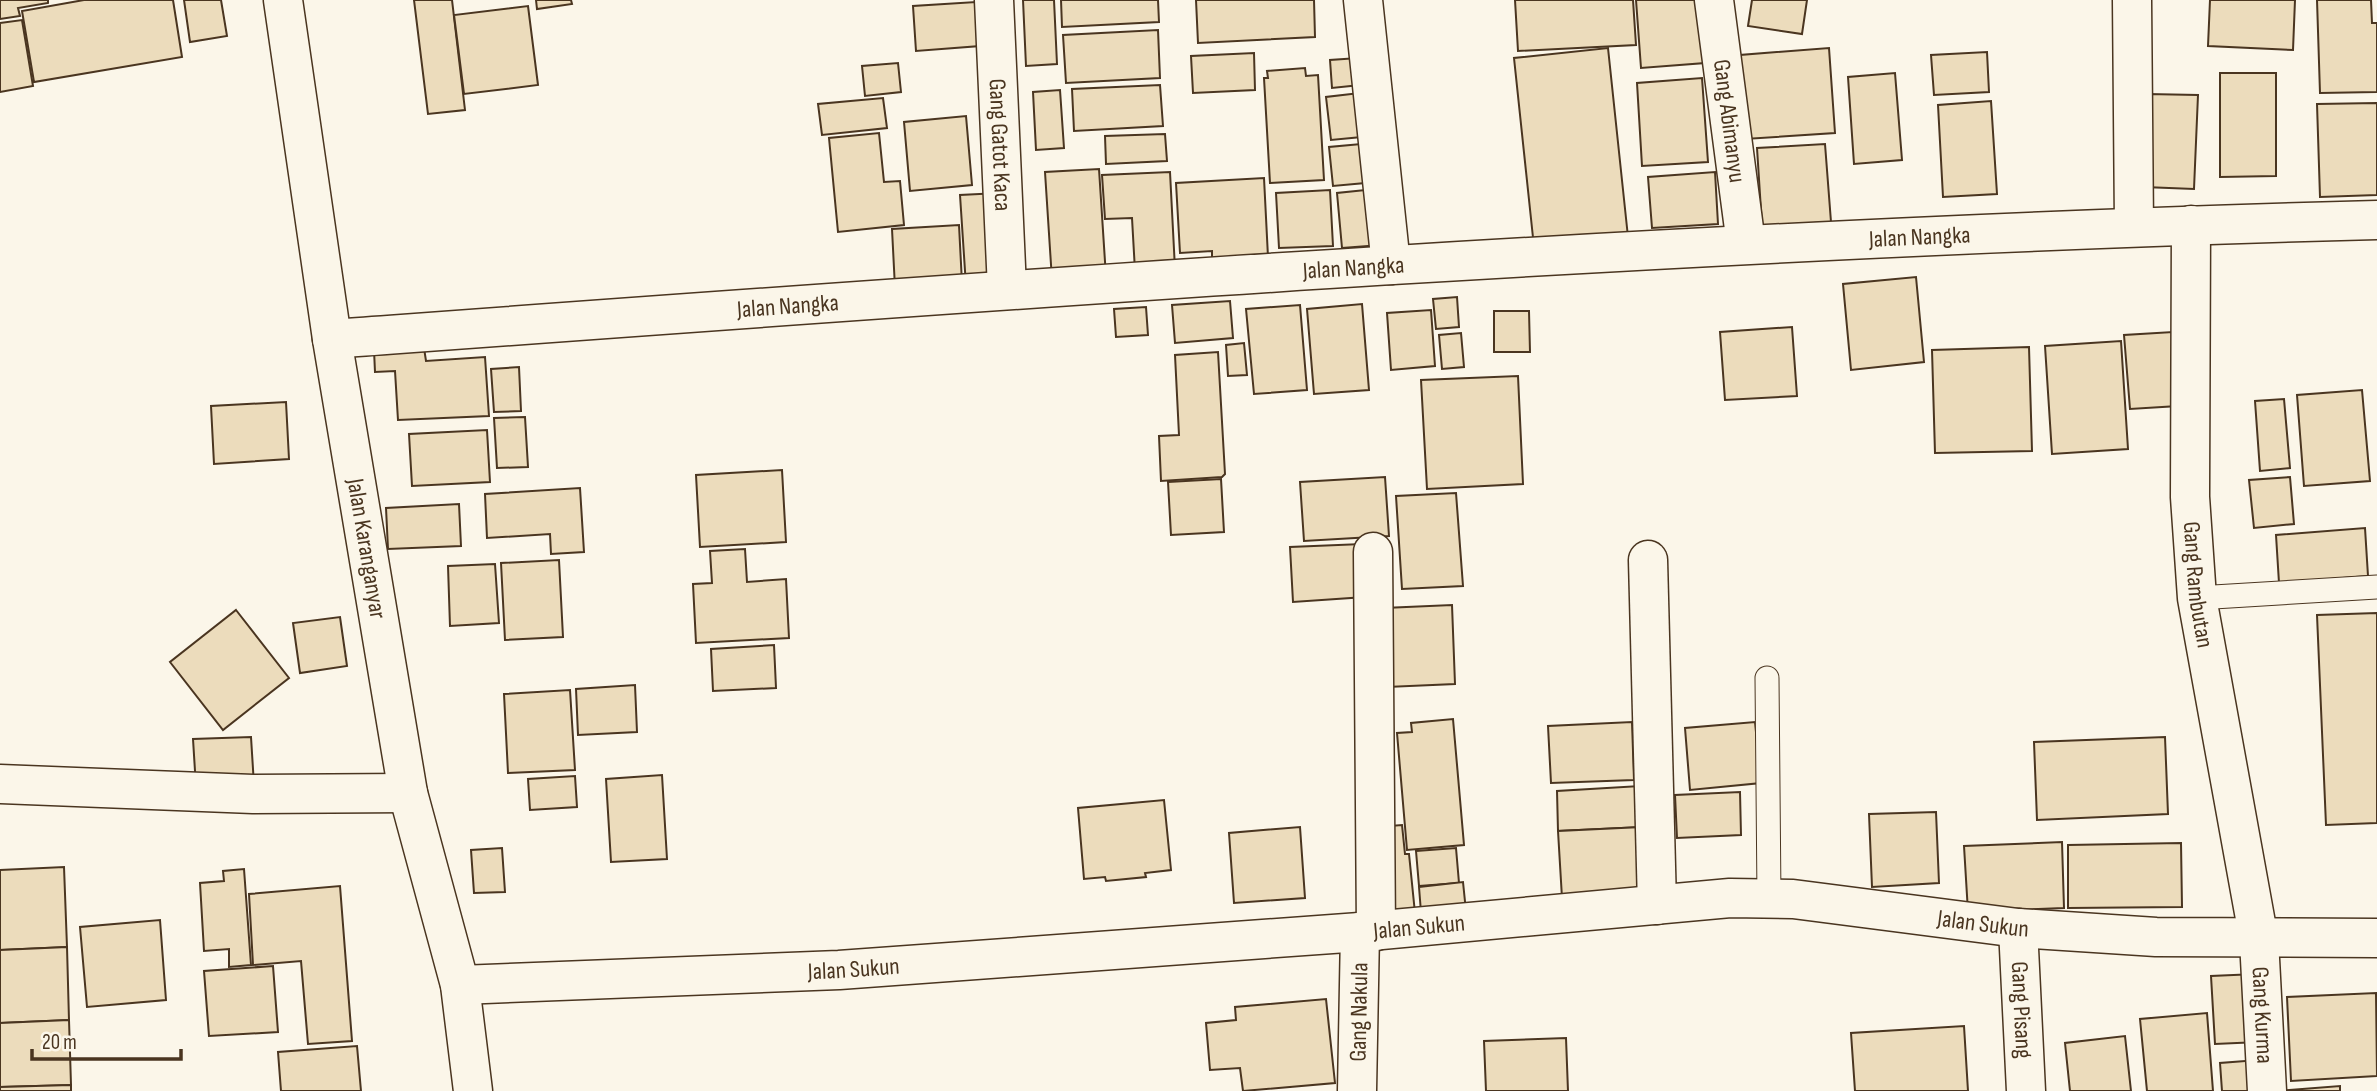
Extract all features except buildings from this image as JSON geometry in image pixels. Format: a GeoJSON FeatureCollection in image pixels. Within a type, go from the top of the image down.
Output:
{"type":"FeatureCollection","features":[{"type":"Feature","properties":{"kind":"street","name":"Jalan Karanganyar"},"geometry":{"type":"LineString","coordinates":[[283,0],[332,339],[408,793],[460,985],[473,1091]]}},
{"type":"Feature","properties":{"kind":"street","name":"Gang Gatot Kaca"},"geometry":{"type":"LineString","coordinates":[[993,0],[1007,289]]}},
{"type":"Feature","properties":{"kind":"street"},"geometry":{"type":"LineString","coordinates":[[1363,0],[1391,265]]}},
{"type":"Feature","properties":{"kind":"street","name":"Gang Abimanyu"},"geometry":{"type":"LineString","coordinates":[[1714,0],[1746,244]]}},
{"type":"Feature","properties":{"kind":"street"},"geometry":{"type":"LineString","coordinates":[[2132,0],[2134,227]]}},
{"type":"Feature","properties":{"kind":"street","name":"Jalan Nangka"},"geometry":{"type":"LineString","coordinates":[[332,339],[1007,289],[1746,244],[2134,227],[2377,220]]}},
{"type":"Feature","properties":{"kind":"street","name":"Gang Rambutan"},"geometry":{"type":"LineString","coordinates":[[2191,225],[2190,497],[2197,598],[2259,940]]}},
{"type":"Feature","properties":{"kind":"street","name":"Gang Nakula"},"geometry":{"type":"LineString","coordinates":[[1357,1091],[1368,932],[1373,552]]}},
{"type":"Feature","properties":{"kind":"street"},"geometry":{"type":"LineString","coordinates":[[1648,559],[1657,905]]}},
{"type":"Feature","properties":{"kind":"street"},"geometry":{"type":"LineString","coordinates":[[0,784],[253,794],[408,793]]}},
{"type":"Feature","properties":{"kind":"street","name":"Jalan Sukun"},"geometry":{"type":"LineString","coordinates":[[460,985],[839,970],[1368,932],[1730,898],[1793,899],[2018,928],[2259,940],[2377,938]]}},
{"type":"Feature","properties":{"kind":"street","name":"Gang Pisang"},"geometry":{"type":"LineString","coordinates":[[2018,928],[2026,1091]]}},
{"type":"Feature","properties":{"kind":"street","name":"Gang Kurma"},"geometry":{"type":"LineString","coordinates":[[2259,940],[2267,1091]]}},
{"type":"Feature","properties":{"kind":"lane"},"geometry":{"type":"LineString","coordinates":[[2197,598],[2377,587]]}},
{"type":"Feature","properties":{"kind":"lane"},"geometry":{"type":"LineString","coordinates":[[1767,678],[1769,898]]}}]}
